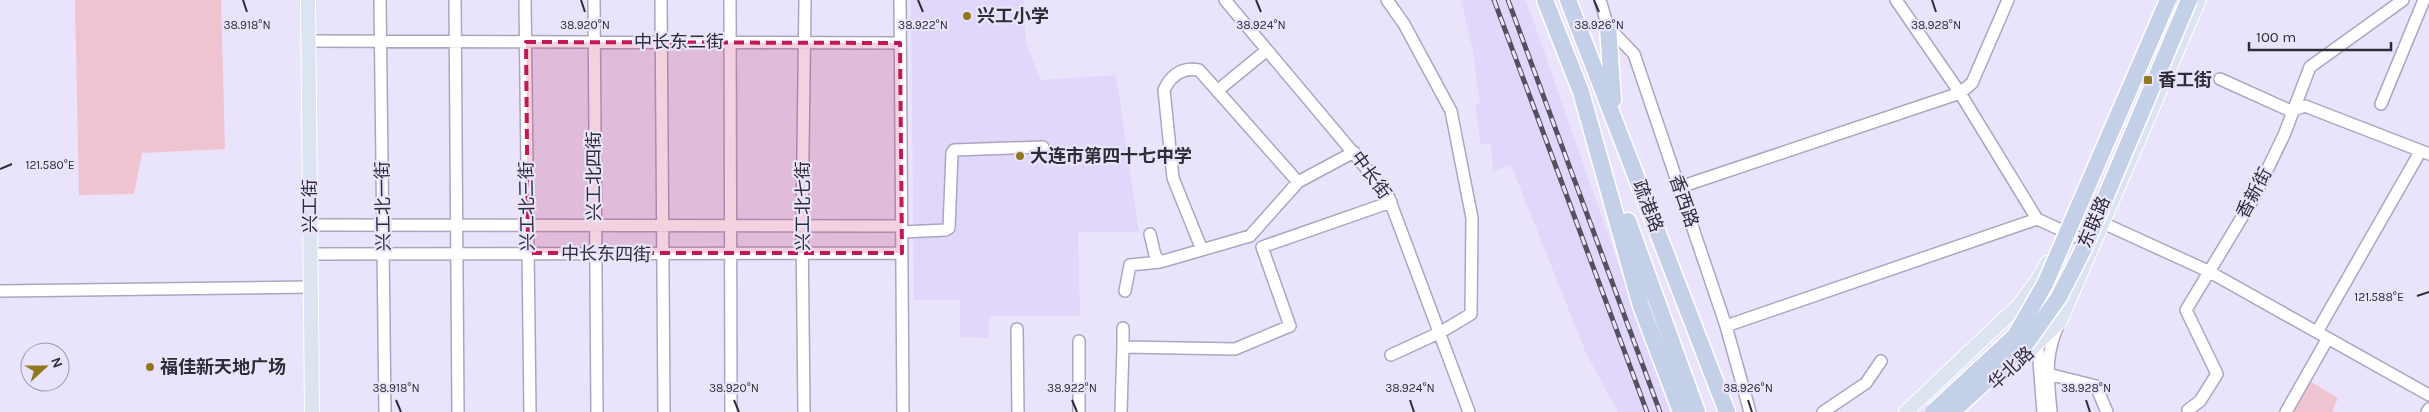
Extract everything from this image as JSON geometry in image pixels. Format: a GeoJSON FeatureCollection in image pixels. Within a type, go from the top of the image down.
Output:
{"type":"FeatureCollection","features":[{"type":"Feature","properties":{"kind":"highway"},"geometry":{"type":"LineString","coordinates":[[1544,0],[1581,92],[1697,412]]}},
{"type":"Feature","properties":{"kind":"highway","name":"疏港路"},"geometry":{"type":"LineString","coordinates":[[1568,0],[1727,412]]}},
{"type":"Feature","properties":{"kind":"highway","name":"东联路"},"geometry":{"type":"LineString","coordinates":[[1933,412],[2015,336],[2040,293],[2063,247],[2168,0]]}},
{"type":"Feature","properties":{"kind":"highway","name":"东联路"},"geometry":{"type":"LineString","coordinates":[[1952,412],[2025,344],[2059,297],[2084,248],[2189,0]]}},
{"type":"Feature","properties":{"kind":"highway"},"geometry":{"type":"LineString","coordinates":[[1608,27],[1614,117]]}},
{"type":"Feature","properties":{"kind":"highway"},"geometry":{"type":"LineString","coordinates":[[1581,92],[1641,306],[1681,412]]}},
{"type":"Feature","properties":{"kind":"main road","name":"兴工街"},"geometry":{"type":"LineString","coordinates":[[308,0],[312,412]]}},
{"type":"Feature","properties":{"kind":"main road"},"geometry":{"type":"LineString","coordinates":[[1906,412],[2020,304],[2038,280],[2062,230],[2160,0]]}},
{"type":"Feature","properties":{"kind":"main road","name":"华北路"},"geometry":{"type":"LineString","coordinates":[[1962,412],[2038,344],[2060,321],[2199,0]]}},
{"type":"Feature","properties":{"kind":"street","name":"兴工北一街"},"geometry":{"type":"LineString","coordinates":[[380,0],[385,412]]}},
{"type":"Feature","properties":{"kind":"street"},"geometry":{"type":"LineString","coordinates":[[455,0],[458,412]]}},
{"type":"Feature","properties":{"kind":"street","name":"兴工北三街"},"geometry":{"type":"LineString","coordinates":[[525,0],[526,225],[530,412]]}},
{"type":"Feature","properties":{"kind":"street","name":"兴工北四街"},"geometry":{"type":"LineString","coordinates":[[594,0],[594,254],[597,412]]}},
{"type":"Feature","properties":{"kind":"street"},"geometry":{"type":"LineString","coordinates":[[661,0],[664,412]]}},
{"type":"Feature","properties":{"kind":"street"},"geometry":{"type":"LineString","coordinates":[[730,0],[731,412]]}},
{"type":"Feature","properties":{"kind":"street","name":"兴工北七街"},"geometry":{"type":"LineString","coordinates":[[804,412],[802,226],[805,0]]}},
{"type":"Feature","properties":{"kind":"street"},"geometry":{"type":"LineString","coordinates":[[900,0],[903,412]]}},
{"type":"Feature","properties":{"kind":"street","name":"中长街"},"geometry":{"type":"LineString","coordinates":[[1225,0],[1387,192],[1470,412]]}},
{"type":"Feature","properties":{"kind":"street"},"geometry":{"type":"LineString","coordinates":[[1387,0],[1404,24],[1451,110],[1472,218],[1471,314],[1441,332],[1391,356]]}},
{"type":"Feature","properties":{"kind":"street","name":"香西路"},"geometry":{"type":"LineString","coordinates":[[1600,0],[1608,27],[1634,54],[1726,326],[1750,412]]}},
{"type":"Feature","properties":{"kind":"street"},"geometry":{"type":"LineString","coordinates":[[1896,0],[1960,93],[2038,219],[2094,245]]}},
{"type":"Feature","properties":{"kind":"street"},"geometry":{"type":"LineString","coordinates":[[1680,187],[1960,93],[1972,83],[2008,0]]}},
{"type":"Feature","properties":{"kind":"street","name":"香新街"},"geometry":{"type":"LineString","coordinates":[[2188,410],[2200,401],[2217,374],[2186,310],[2253,199],[2284,135],[2291,111],[2310,66],[2403,0]]}},
{"type":"Feature","properties":{"kind":"street"},"geometry":{"type":"LineString","coordinates":[[2381,104],[2424,0]]}},
{"type":"Feature","properties":{"kind":"street","name":"中长东二街"},"geometry":{"type":"LineString","coordinates":[[309,41],[900,43]]}},
{"type":"Feature","properties":{"kind":"street"},"geometry":{"type":"LineString","coordinates":[[1217,90],[1268,50]]}},
{"type":"Feature","properties":{"kind":"street"},"geometry":{"type":"LineString","coordinates":[[1202,250],[1173,178],[1164,90],[1176,73],[1189,68],[1199,70],[1298,182]]}},
{"type":"Feature","properties":{"kind":"street"},"geometry":{"type":"LineString","coordinates":[[2220,79],[2291,111],[2304,106],[2424,153],[2317,332]]}},
{"type":"Feature","properties":{"kind":"street","name":"中长东四街"},"geometry":{"type":"LineString","coordinates":[[310,224],[802,226],[946,230],[949,228],[952,153],[954,150],[1043,147]]}},
{"type":"Feature","properties":{"kind":"street"},"geometry":{"type":"LineString","coordinates":[[1125,291],[1130,266],[1160,262],[1250,236],[1298,182],[1354,152]]}},
{"type":"Feature","properties":{"kind":"street"},"geometry":{"type":"LineString","coordinates":[[1123,347],[1235,349],[1290,326],[1262,246],[1391,202]]}},
{"type":"Feature","properties":{"kind":"street"},"geometry":{"type":"LineString","coordinates":[[1726,326],[2038,219]]}},
{"type":"Feature","properties":{"kind":"street"},"geometry":{"type":"LineString","coordinates":[[2104,223],[2208,271],[2429,396]]}},
{"type":"Feature","properties":{"kind":"street"},"geometry":{"type":"LineString","coordinates":[[1150,234],[1155,255],[1160,262]]}},
{"type":"Feature","properties":{"kind":"street","name":"中长东四街"},"geometry":{"type":"LineString","coordinates":[[310,254],[528,253],[663,255],[902,253]]}},
{"type":"Feature","properties":{"kind":"street"},"geometry":{"type":"LineString","coordinates":[[2038,280],[2034,295],[2043,412]]}},
{"type":"Feature","properties":{"kind":"street"},"geometry":{"type":"LineString","coordinates":[[0,290],[311,287]]}},
{"type":"Feature","properties":{"kind":"street"},"geometry":{"type":"LineString","coordinates":[[2051,412],[2048,374],[2049,348],[2060,321]]}},
{"type":"Feature","properties":{"kind":"street"},"geometry":{"type":"LineString","coordinates":[[1121,412],[1123,328]]}},
{"type":"Feature","properties":{"kind":"street"},"geometry":{"type":"LineString","coordinates":[[1018,329],[1018,412]]}},
{"type":"Feature","properties":{"kind":"street"},"geometry":{"type":"LineString","coordinates":[[2286,412],[2328,338]]}},
{"type":"Feature","properties":{"kind":"street"},"geometry":{"type":"LineString","coordinates":[[1079,341],[1079,412]]}},
{"type":"Feature","properties":{"kind":"street"},"geometry":{"type":"LineString","coordinates":[[1823,412],[1866,383],[1881,361]]}},
{"type":"Feature","properties":{"kind":"street"},"geometry":{"type":"LineString","coordinates":[[2048,374],[2096,386],[2107,412]]}},
{"type":"Feature","properties":{"kind":"highlighted area"},"geometry":{"type":"Polygon","coordinates":[[[526,42],[900,43],[902,253],[528,253],[526,42]]]}},
{"type":"Feature","properties":{"kind":"shaded area"},"geometry":{"type":"Polygon","coordinates":[[[75,0],[221,0],[225,149],[142,153],[134,194],[79,195],[75,0]]]}},
{"type":"Feature","properties":{"kind":"shaded area","name":"大连市第四十七中学"},"geometry":{"type":"Polygon","coordinates":[[[911,0],[1024,0],[1026,43],[1041,80],[1116,75],[1139,232],[1078,232],[1080,316],[989,316],[989,338],[960,337],[960,300],[914,300],[911,0]]]}},
{"type":"Feature","properties":{"kind":"shaded area"},"geometry":{"type":"Polygon","coordinates":[[[1461,0],[1526,0],[1670,412],[1618,412],[1586,353],[1511,165],[1493,171],[1491,145],[1481,144],[1475,105],[1480,103],[1473,51],[1461,0]]]}},
{"type":"Feature","properties":{"kind":"shaded area"},"geometry":{"type":"Polygon","coordinates":[[[2311,382],[2338,398],[2332,412],[2293,412],[2311,382]]]}},
{"type":"Feature","properties":{"kind":"railway"},"geometry":{"type":"LineString","coordinates":[[1494,0],[1647,412]]}},
{"type":"Feature","properties":{"kind":"railway"},"geometry":{"type":"LineString","coordinates":[[1508,0],[1660,412]]}},
{"type":"Feature","properties":{"kind":"place","name":"兴工小学"},"geometry":{"type":"Point","coordinates":[967,16]}},
{"type":"Feature","properties":{"kind":"place","name":"香工街"},"geometry":{"type":"Point","coordinates":[2148,80]}},
{"type":"Feature","properties":{"kind":"place","name":"大连市第四十七中学"},"geometry":{"type":"Point","coordinates":[1020,156]}},
{"type":"Feature","properties":{"kind":"place","name":"福佳新天地广场"},"geometry":{"type":"Point","coordinates":[150,367]}}]}
